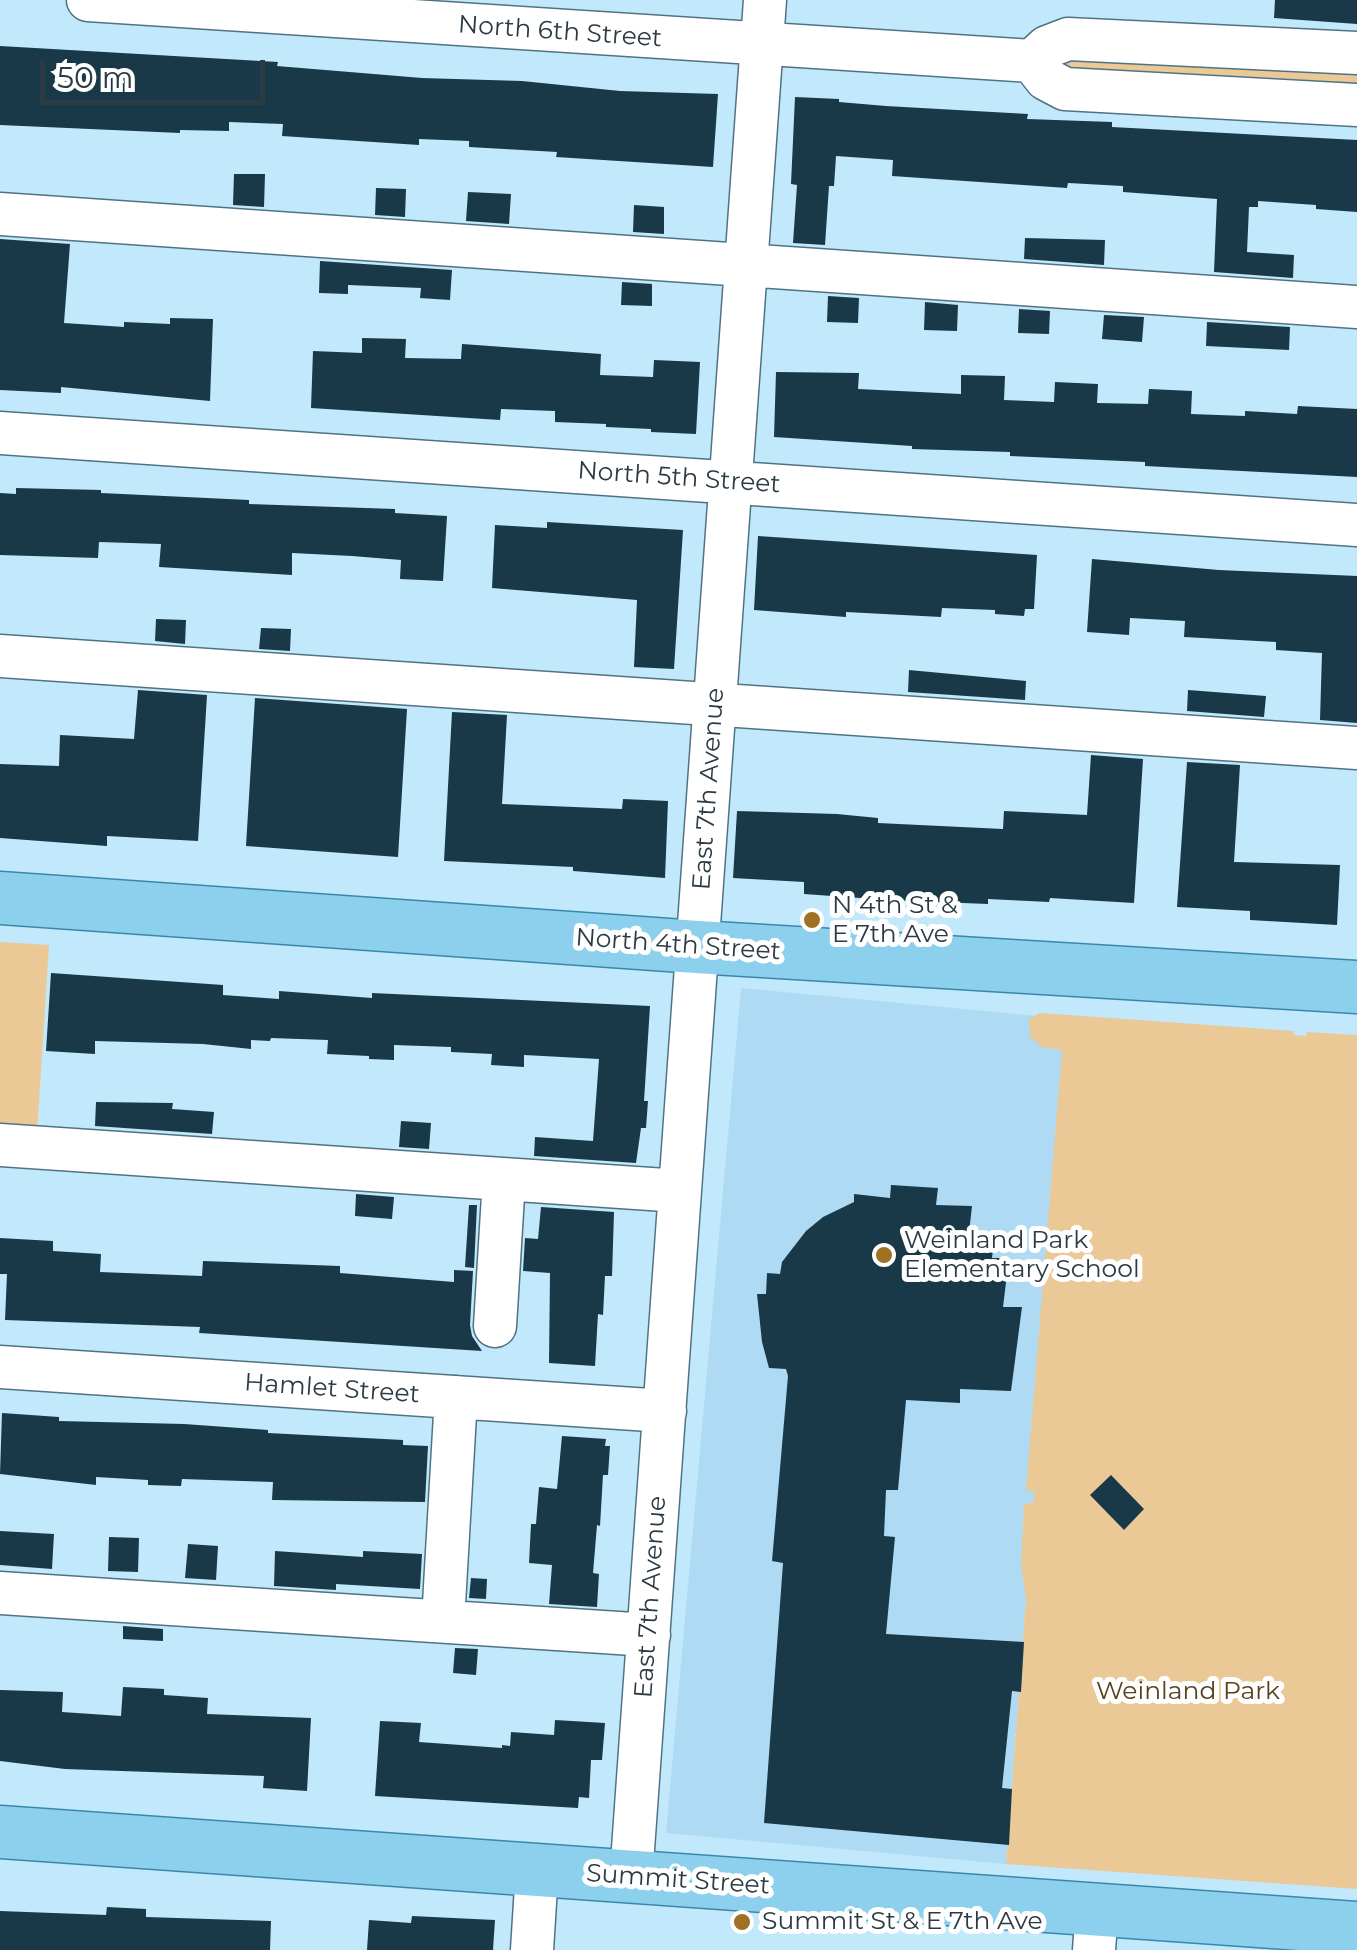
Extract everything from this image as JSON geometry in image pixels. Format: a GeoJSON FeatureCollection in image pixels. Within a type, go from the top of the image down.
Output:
{"type":"FeatureCollection","features":[{"type":"Feature","properties":{"kind":"main road","name":"North 4th Street"},"geometry":{"type":"LineString","coordinates":[[0,898],[1357,988]]}},
{"type":"Feature","properties":{"kind":"main road","name":"Summit Street"},"geometry":{"type":"LineString","coordinates":[[0,1832],[631,1877],[1096,1930],[1357,1928]]}},
{"type":"Feature","properties":{"kind":"street","name":"North 6th Street"},"geometry":{"type":"LineString","coordinates":[[88,0],[1032,61],[1047,47],[1068,39],[1357,53]]}},
{"type":"Feature","properties":{"kind":"street","name":"East 7th Avenue"},"geometry":{"type":"LineString","coordinates":[[631,1877],[764,0]]}},
{"type":"Feature","properties":{"kind":"street"},"geometry":{"type":"LineString","coordinates":[[1032,61],[1046,79],[1066,90],[1357,105]]}},
{"type":"Feature","properties":{"kind":"street"},"geometry":{"type":"LineString","coordinates":[[0,214],[1357,307]]}},
{"type":"Feature","properties":{"kind":"street","name":"North 5th Street"},"geometry":{"type":"LineString","coordinates":[[0,434],[1357,525]]}},
{"type":"Feature","properties":{"kind":"street"},"geometry":{"type":"LineString","coordinates":[[0,656],[1357,748]]}},
{"type":"Feature","properties":{"kind":"street"},"geometry":{"type":"LineString","coordinates":[[0,1145],[680,1191]]}},
{"type":"Feature","properties":{"kind":"street"},"geometry":{"type":"LineString","coordinates":[[495,1326],[504,1179]]}},
{"type":"Feature","properties":{"kind":"street","name":"Hamlet Street"},"geometry":{"type":"LineString","coordinates":[[0,1368],[665,1411]]}},
{"type":"Feature","properties":{"kind":"street"},"geometry":{"type":"LineString","coordinates":[[443,1622],[456,1397]]}},
{"type":"Feature","properties":{"kind":"street"},"geometry":{"type":"LineString","coordinates":[[0,1592],[649,1635]]}},
{"type":"Feature","properties":{"kind":"street"},"geometry":{"type":"LineString","coordinates":[[532,1950],[537,1871]]}},
{"type":"Feature","properties":{"kind":"shaded area","name":"Weinland Park Elementary School"},"geometry":{"type":"Polygon","coordinates":[[[741,988],[1070,1019],[1006,1864],[666,1833],[741,988]]]}},
{"type":"Feature","properties":{"kind":"green space"},"geometry":{"type":"Polygon","coordinates":[[[1047,47],[1357,53],[1357,105],[1065,89],[1047,47]]]}},
{"type":"Feature","properties":{"kind":"green space"},"geometry":{"type":"Polygon","coordinates":[[[0,942],[49,945],[37,1133],[0,1131],[0,942]]]}},
{"type":"Feature","properties":{"kind":"green space","name":"Weinland Park"},"geometry":{"type":"Polygon","coordinates":[[[1040,1013],[1294,1031],[1294,1035],[1306,1036],[1307,1032],[1357,1035],[1357,1889],[1006,1864],[1026,1598],[1021,1566],[1024,1504],[1033,1503],[1034,1491],[1026,1490],[1062,1050],[1042,1047],[1030,1037],[1029,1019],[1040,1013]]]}},
{"type":"Feature","properties":{"kind":"building"},"geometry":{"type":"Polygon","coordinates":[[[1275,0],[1357,0],[1357,24],[1274,18],[1275,0]]]}},
{"type":"Feature","properties":{"kind":"building"},"geometry":{"type":"Polygon","coordinates":[[[0,46],[278,62],[277,66],[422,78],[718,94],[713,167],[556,157],[557,152],[469,147],[469,141],[419,139],[419,145],[282,136],[283,124],[229,122],[229,131],[180,133],[0,125],[0,46]]]}},
{"type":"Feature","properties":{"kind":"building"},"geometry":{"type":"Polygon","coordinates":[[[795,97],[1028,114],[1027,119],[1112,122],[1112,127],[1357,140],[1357,212],[1258,201],[1258,207],[1249,207],[1247,252],[1294,255],[1293,278],[1214,272],[1217,199],[1123,192],[1123,186],[1068,183],[1067,188],[892,176],[893,160],[836,156],[834,186],[829,186],[825,245],[793,243],[797,185],[791,184],[795,97]]]}},
{"type":"Feature","properties":{"kind":"building"},"geometry":{"type":"Polygon","coordinates":[[[234,174],[265,174],[264,207],[233,205],[234,174]]]}},
{"type":"Feature","properties":{"kind":"building"},"geometry":{"type":"Polygon","coordinates":[[[376,188],[406,189],[405,217],[375,215],[376,188]]]}},
{"type":"Feature","properties":{"kind":"building"},"geometry":{"type":"Polygon","coordinates":[[[468,192],[511,194],[509,224],[466,221],[468,192]]]}},
{"type":"Feature","properties":{"kind":"building"},"geometry":{"type":"Polygon","coordinates":[[[634,205],[664,207],[664,234],[633,232],[634,205]]]}},
{"type":"Feature","properties":{"kind":"building"},"geometry":{"type":"Polygon","coordinates":[[[1025,238],[1105,240],[1104,265],[1024,259],[1025,238]]]}},
{"type":"Feature","properties":{"kind":"building"},"geometry":{"type":"Polygon","coordinates":[[[0,239],[70,244],[64,323],[124,327],[124,322],[170,324],[170,318],[213,319],[210,401],[61,387],[61,393],[0,390],[0,239]]]}},
{"type":"Feature","properties":{"kind":"building"},"geometry":{"type":"Polygon","coordinates":[[[320,261],[452,270],[450,300],[420,298],[421,288],[348,285],[348,294],[319,293],[320,261]]]}},
{"type":"Feature","properties":{"kind":"building"},"geometry":{"type":"Polygon","coordinates":[[[622,282],[652,284],[652,306],[621,305],[622,282]]]}},
{"type":"Feature","properties":{"kind":"building"},"geometry":{"type":"Polygon","coordinates":[[[828,296],[859,298],[858,323],[827,322],[828,296]]]}},
{"type":"Feature","properties":{"kind":"building"},"geometry":{"type":"Polygon","coordinates":[[[925,302],[958,305],[957,331],[924,330],[925,302]]]}},
{"type":"Feature","properties":{"kind":"building"},"geometry":{"type":"Polygon","coordinates":[[[1019,309],[1050,311],[1049,334],[1018,333],[1019,309]]]}},
{"type":"Feature","properties":{"kind":"building"},"geometry":{"type":"Polygon","coordinates":[[[1104,315],[1144,317],[1142,342],[1102,339],[1104,315]]]}},
{"type":"Feature","properties":{"kind":"building"},"geometry":{"type":"Polygon","coordinates":[[[1207,322],[1290,327],[1289,350],[1206,346],[1207,322]]]}},
{"type":"Feature","properties":{"kind":"building"},"geometry":{"type":"Polygon","coordinates":[[[362,338],[406,339],[405,358],[461,359],[462,344],[601,354],[600,375],[653,377],[654,360],[700,362],[696,434],[555,422],[555,411],[501,409],[500,420],[311,408],[313,351],[362,353],[362,338]]]}},
{"type":"Feature","properties":{"kind":"building"},"geometry":{"type":"Polygon","coordinates":[[[776,372],[859,373],[858,389],[961,394],[961,375],[1005,376],[1004,400],[1054,402],[1055,382],[1098,384],[1097,403],[1148,404],[1149,389],[1192,391],[1191,414],[1297,414],[1298,406],[1357,409],[1357,477],[1145,466],[1145,462],[1010,456],[1010,452],[912,449],[774,437],[776,372]]]}},
{"type":"Feature","properties":{"kind":"building"},"geometry":{"type":"Polygon","coordinates":[[[16,488],[249,500],[249,504],[395,509],[395,513],[447,516],[443,581],[400,579],[401,560],[292,553],[292,575],[159,567],[161,544],[99,542],[98,558],[0,555],[0,493],[16,494],[16,488]]]}},
{"type":"Feature","properties":{"kind":"building"},"geometry":{"type":"Polygon","coordinates":[[[547,522],[683,530],[674,669],[634,667],[637,600],[492,588],[495,525],[547,528],[547,522]]]}},
{"type":"Feature","properties":{"kind":"building"},"geometry":{"type":"Polygon","coordinates":[[[758,536],[1037,555],[1034,609],[1025,609],[1024,616],[995,614],[995,610],[942,608],[941,617],[846,612],[846,617],[754,610],[758,536]]]}},
{"type":"Feature","properties":{"kind":"building"},"geometry":{"type":"Polygon","coordinates":[[[1092,559],[1357,576],[1357,723],[1320,720],[1322,653],[1276,650],[1276,642],[1184,637],[1185,621],[1130,618],[1129,635],[1087,632],[1092,559]]]}},
{"type":"Feature","properties":{"kind":"building"},"geometry":{"type":"Polygon","coordinates":[[[156,619],[186,620],[185,644],[155,641],[156,619]]]}},
{"type":"Feature","properties":{"kind":"building"},"geometry":{"type":"Polygon","coordinates":[[[261,628],[291,629],[290,651],[259,649],[261,628]]]}},
{"type":"Feature","properties":{"kind":"building"},"geometry":{"type":"Polygon","coordinates":[[[909,670],[1026,681],[1025,700],[908,692],[909,670]]]}},
{"type":"Feature","properties":{"kind":"building"},"geometry":{"type":"Polygon","coordinates":[[[138,690],[207,695],[198,841],[107,836],[107,846],[0,838],[0,764],[59,766],[60,735],[134,739],[138,690]]]}},
{"type":"Feature","properties":{"kind":"building"},"geometry":{"type":"Polygon","coordinates":[[[1188,690],[1266,696],[1264,717],[1187,711],[1188,690]]]}},
{"type":"Feature","properties":{"kind":"building"},"geometry":{"type":"Polygon","coordinates":[[[255,698],[407,709],[398,857],[246,846],[255,698]]]}},
{"type":"Feature","properties":{"kind":"building"},"geometry":{"type":"Polygon","coordinates":[[[452,712],[507,715],[502,804],[622,809],[623,799],[668,801],[665,878],[573,871],[573,867],[444,861],[452,712]]]}},
{"type":"Feature","properties":{"kind":"building"},"geometry":{"type":"Polygon","coordinates":[[[1091,755],[1143,759],[1134,903],[1050,898],[1049,902],[988,899],[988,904],[888,900],[804,894],[804,882],[733,878],[737,811],[837,814],[878,818],[878,823],[1003,829],[1004,811],[1087,815],[1091,755]]]}},
{"type":"Feature","properties":{"kind":"building"},"geometry":{"type":"Polygon","coordinates":[[[1187,762],[1240,765],[1234,862],[1340,865],[1337,925],[1250,920],[1250,911],[1177,907],[1187,762]]]}},
{"type":"Feature","properties":{"kind":"building"},"geometry":{"type":"Polygon","coordinates":[[[51,973],[223,985],[223,995],[279,999],[279,991],[372,998],[372,993],[650,1006],[646,1128],[641,1128],[636,1163],[534,1156],[535,1137],[593,1141],[599,1059],[524,1055],[524,1067],[491,1065],[492,1054],[451,1052],[451,1047],[394,1045],[394,1060],[369,1059],[327,1054],[328,1040],[271,1038],[251,1040],[251,1049],[95,1041],[95,1054],[46,1051],[51,973]]]}},
{"type":"Feature","properties":{"kind":"building"},"geometry":{"type":"Polygon","coordinates":[[[96,1102],[173,1103],[172,1109],[214,1112],[212,1134],[95,1126],[96,1102]]]}},
{"type":"Feature","properties":{"kind":"building"},"geometry":{"type":"Polygon","coordinates":[[[401,1121],[431,1123],[429,1149],[399,1147],[401,1121]]]}},
{"type":"Feature","properties":{"kind":"building"},"geometry":{"type":"Polygon","coordinates":[[[891,1185],[938,1188],[936,1205],[972,1206],[968,1242],[994,1243],[992,1258],[1009,1258],[1003,1307],[1022,1307],[1011,1391],[960,1389],[960,1403],[906,1400],[898,1490],[886,1490],[884,1536],[895,1537],[886,1634],[1024,1642],[1021,1692],[1012,1691],[1002,1788],[1012,1789],[1009,1845],[764,1823],[783,1563],[772,1561],[788,1376],[786,1369],[769,1368],[757,1294],[766,1294],[767,1273],[780,1274],[782,1262],[806,1231],[823,1217],[854,1202],[854,1194],[890,1198],[891,1185]]]}},
{"type":"Feature","properties":{"kind":"building"},"geometry":{"type":"Polygon","coordinates":[[[356,1194],[394,1197],[392,1219],[355,1216],[356,1194]]]}},
{"type":"Feature","properties":{"kind":"building"},"geometry":{"type":"Polygon","coordinates":[[[469,1205],[477,1205],[474,1268],[465,1267],[469,1205]]]}},
{"type":"Feature","properties":{"kind":"building"},"geometry":{"type":"Polygon","coordinates":[[[541,1207],[614,1212],[612,1276],[605,1276],[595,1366],[549,1363],[550,1273],[523,1271],[525,1238],[538,1239],[541,1207]]]}},
{"type":"Feature","properties":{"kind":"building"},"geometry":{"type":"Polygon","coordinates":[[[0,1238],[53,1241],[53,1251],[101,1254],[100,1272],[202,1276],[203,1261],[340,1266],[340,1273],[454,1282],[454,1270],[473,1271],[470,1325],[482,1351],[199,1333],[200,1327],[5,1320],[7,1274],[0,1274],[0,1238]]]}},
{"type":"Feature","properties":{"kind":"building"},"geometry":{"type":"Polygon","coordinates":[[[2,1413],[59,1417],[59,1421],[184,1424],[403,1440],[403,1445],[428,1446],[425,1502],[272,1500],[273,1482],[182,1479],[181,1486],[96,1477],[96,1485],[0,1474],[2,1413]]]}},
{"type":"Feature","properties":{"kind":"building"},"geometry":{"type":"Polygon","coordinates":[[[562,1436],[606,1439],[605,1446],[610,1446],[608,1475],[603,1475],[593,1573],[599,1574],[597,1607],[549,1604],[552,1565],[529,1563],[531,1524],[536,1524],[539,1487],[557,1489],[562,1436]]]}},
{"type":"Feature","properties":{"kind":"building"},"geometry":{"type":"Polygon","coordinates":[[[1111,1475],[1144,1509],[1124,1530],[1090,1495],[1111,1475]]]}},
{"type":"Feature","properties":{"kind":"building"},"geometry":{"type":"Polygon","coordinates":[[[0,1531],[54,1534],[52,1569],[0,1565],[0,1531]]]}},
{"type":"Feature","properties":{"kind":"building"},"geometry":{"type":"Polygon","coordinates":[[[109,1537],[139,1538],[138,1572],[108,1571],[109,1537]]]}},
{"type":"Feature","properties":{"kind":"building"},"geometry":{"type":"Polygon","coordinates":[[[188,1544],[218,1546],[216,1580],[185,1578],[188,1544]]]}},
{"type":"Feature","properties":{"kind":"building"},"geometry":{"type":"Polygon","coordinates":[[[275,1551],[363,1557],[363,1551],[422,1554],[420,1589],[336,1584],[336,1590],[274,1586],[275,1551]]]}},
{"type":"Feature","properties":{"kind":"building"},"geometry":{"type":"Polygon","coordinates":[[[471,1578],[487,1579],[486,1599],[469,1598],[471,1578]]]}},
{"type":"Feature","properties":{"kind":"building"},"geometry":{"type":"Polygon","coordinates":[[[123,1626],[163,1629],[163,1641],[123,1639],[123,1626]]]}},
{"type":"Feature","properties":{"kind":"building"},"geometry":{"type":"Polygon","coordinates":[[[455,1648],[478,1649],[476,1675],[453,1673],[455,1648]]]}},
{"type":"Feature","properties":{"kind":"building"},"geometry":{"type":"Polygon","coordinates":[[[123,1687],[164,1689],[164,1695],[208,1698],[207,1714],[311,1718],[307,1791],[263,1788],[264,1776],[65,1769],[0,1761],[0,1690],[63,1692],[62,1712],[121,1716],[123,1687]]]}},
{"type":"Feature","properties":{"kind":"building"},"geometry":{"type":"Polygon","coordinates":[[[555,1720],[605,1723],[602,1760],[591,1760],[589,1798],[579,1797],[578,1808],[375,1796],[380,1721],[421,1723],[419,1742],[502,1748],[510,1746],[511,1732],[554,1735],[555,1720]]]}},
{"type":"Feature","properties":{"kind":"building"},"geometry":{"type":"Polygon","coordinates":[[[107,1907],[146,1909],[146,1917],[271,1921],[270,1950],[0,1950],[0,1911],[106,1915],[107,1907]]]}},
{"type":"Feature","properties":{"kind":"building"},"geometry":{"type":"Polygon","coordinates":[[[412,1916],[495,1920],[493,1950],[367,1950],[369,1920],[411,1923],[412,1916]]]}},
{"type":"Feature","properties":{"kind":"place","name":"N 4th St & E 7th Ave"},"geometry":{"type":"Point","coordinates":[812,920]}},
{"type":"Feature","properties":{"kind":"place","name":"Weinland Park Elementary School"},"geometry":{"type":"Point","coordinates":[884,1255]}},
{"type":"Feature","properties":{"kind":"place","name":"Summit St & E 7th Ave"},"geometry":{"type":"Point","coordinates":[742,1922]}}]}
